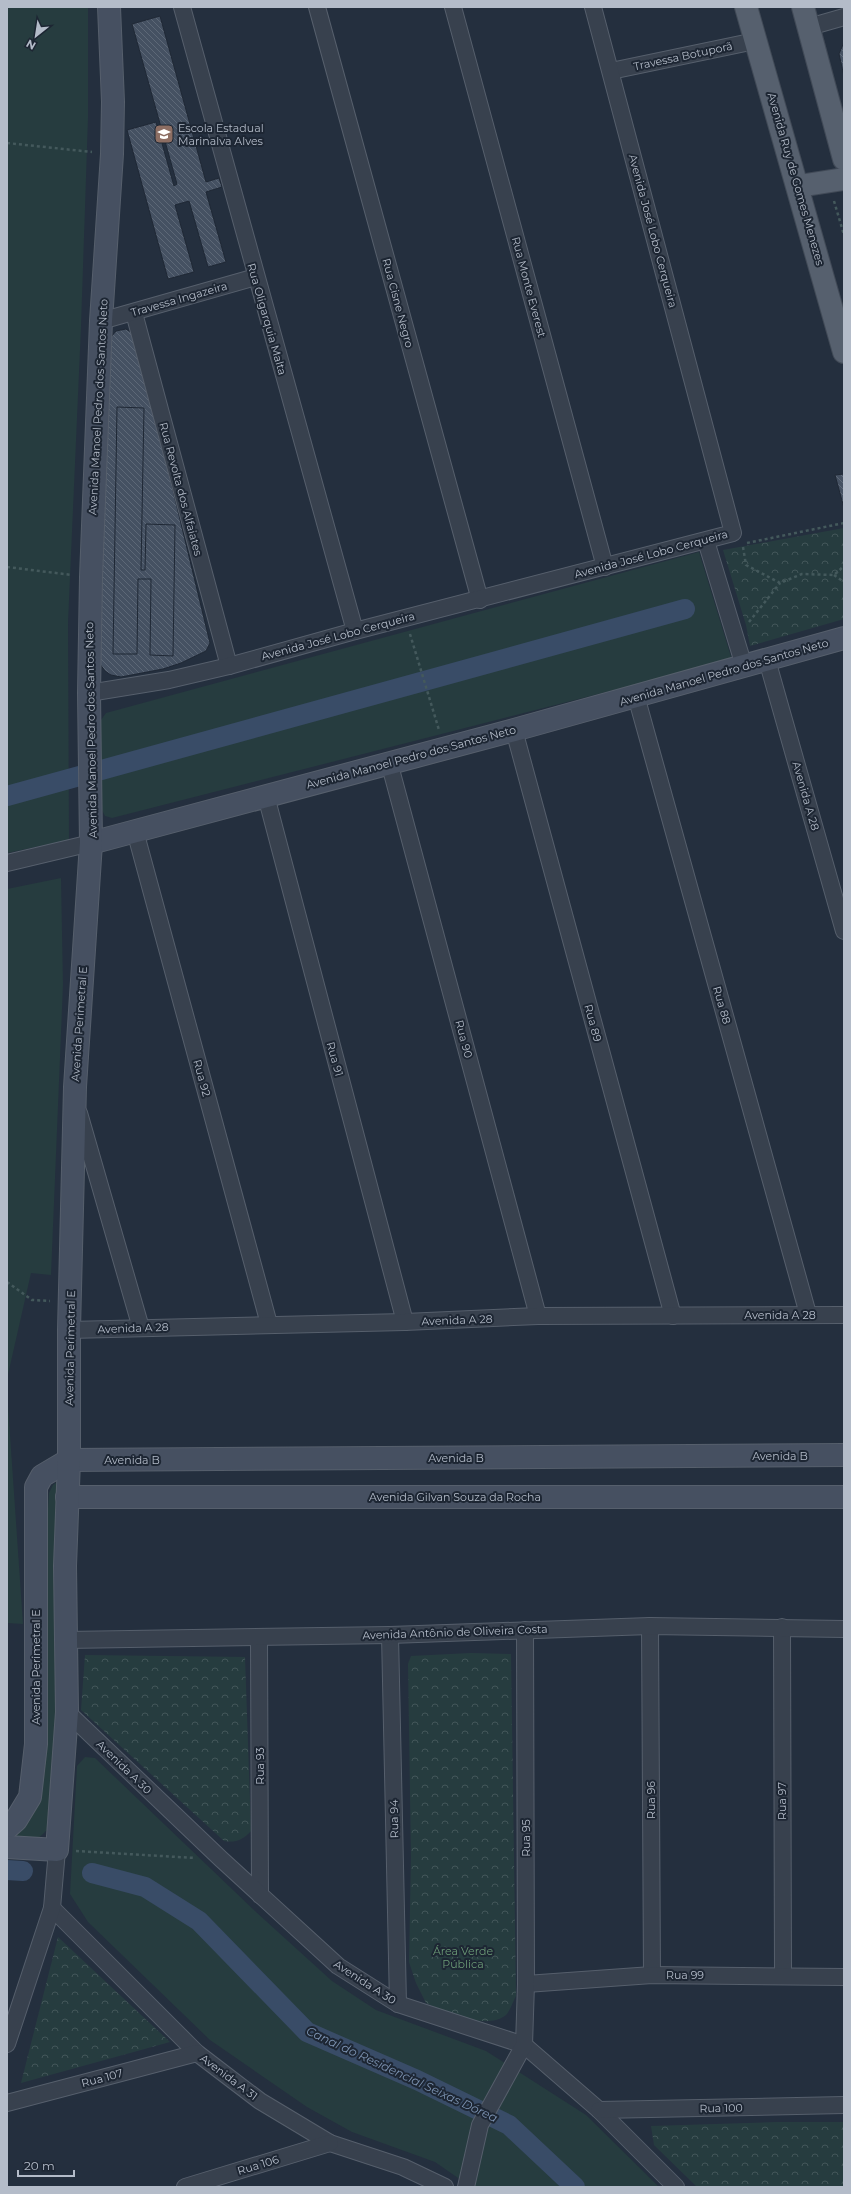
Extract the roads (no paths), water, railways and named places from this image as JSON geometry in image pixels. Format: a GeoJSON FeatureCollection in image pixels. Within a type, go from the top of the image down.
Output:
{"type":"FeatureCollection","features":[{"type":"Feature","properties":{"kind":"main road","name":"Avenida Ruy de Gomes Menezes"},"geometry":{"type":"LineString","coordinates":[[746,7],[844,352]]}},
{"type":"Feature","properties":{"kind":"main road"},"geometry":{"type":"LineString","coordinates":[[806,17],[844,158]]}},
{"type":"Feature","properties":{"kind":"main road"},"geometry":{"type":"LineString","coordinates":[[798,186],[844,179]]}},
{"type":"Feature","properties":{"kind":"street","name":"Avenida Manoel Pedro dos Santos Neto"},"geometry":{"type":"LineString","coordinates":[[109,7],[113,102],[112,154],[101,321],[90,577],[89,693],[91,843],[514,730],[844,638]]}},
{"type":"Feature","properties":{"kind":"street","name":"Rua Oligarquia Malta"},"geometry":{"type":"LineString","coordinates":[[182,7],[354,631]]}},
{"type":"Feature","properties":{"kind":"street","name":"Rua Cisne Negro"},"geometry":{"type":"LineString","coordinates":[[317,7],[480,600]]}},
{"type":"Feature","properties":{"kind":"street","name":"Rua Monte Everest"},"geometry":{"type":"LineString","coordinates":[[453,7],[605,567]]}},
{"type":"Feature","properties":{"kind":"street","name":"Avenida José Lobo Cerqueira"},"geometry":{"type":"LineString","coordinates":[[89,693],[169,680],[229,666],[354,631],[480,600],[732,533],[593,7]]}},
{"type":"Feature","properties":{"kind":"street"},"geometry":{"type":"LineString","coordinates":[[806,17],[844,17]]}},
{"type":"Feature","properties":{"kind":"street","name":"Travessa Botuporã"},"geometry":{"type":"LineString","coordinates":[[611,71],[756,41]]}},
{"type":"Feature","properties":{"kind":"street","name":"Travessa Ingazeira"},"geometry":{"type":"LineString","coordinates":[[101,321],[134,313],[256,277]]}},
{"type":"Feature","properties":{"kind":"street","name":"Rua Revolta dos Alfaiates"},"geometry":{"type":"LineString","coordinates":[[134,313],[229,666]]}},
{"type":"Feature","properties":{"kind":"street"},"geometry":{"type":"LineString","coordinates":[[706,541],[738,640],[744,666]]}},
{"type":"Feature","properties":{"kind":"street","name":"Avenida A 28"},"geometry":{"type":"LineString","coordinates":[[768,660],[844,931]]}},
{"type":"Feature","properties":{"kind":"street","name":"Rua 88"},"geometry":{"type":"LineString","coordinates":[[636,696],[808,1314]]}},
{"type":"Feature","properties":{"kind":"street","name":"Rua 89"},"geometry":{"type":"LineString","coordinates":[[514,730],[672,1316]]}},
{"type":"Feature","properties":{"kind":"street","name":"Rua 90"},"geometry":{"type":"LineString","coordinates":[[390,762],[538,1316]]}},
{"type":"Feature","properties":{"kind":"street","name":"Rua 91"},"geometry":{"type":"LineString","coordinates":[[266,796],[405,1322]]}},
{"type":"Feature","properties":{"kind":"street","name":"Rua 92"},"geometry":{"type":"LineString","coordinates":[[135,831],[269,1324]]}},
{"type":"Feature","properties":{"kind":"street"},"geometry":{"type":"LineString","coordinates":[[7,863],[91,843]]}},
{"type":"Feature","properties":{"kind":"street","name":"Avenida Perimetral E"},"geometry":{"type":"LineString","coordinates":[[7,1828],[16,1820],[30,1797],[36,1744],[36,1486],[42,1476],[69,1460],[69,1330],[71,1302],[74,1097],[91,843]]}},
{"type":"Feature","properties":{"kind":"street"},"geometry":{"type":"LineString","coordinates":[[74,1097],[141,1328]]}},
{"type":"Feature","properties":{"kind":"street","name":"Avenida A 28"},"geometry":{"type":"LineString","coordinates":[[69,1330],[269,1324],[405,1322],[538,1316],[844,1315]]}},
{"type":"Feature","properties":{"kind":"street","name":"Avenida B"},"geometry":{"type":"LineString","coordinates":[[69,1460],[844,1455]]}},
{"type":"Feature","properties":{"kind":"street"},"geometry":{"type":"LineString","coordinates":[[7,2044],[52,1908],[67,1712],[65,1566],[69,1460]]}},
{"type":"Feature","properties":{"kind":"street","name":"Avenida Gilvan Souza da Rocha"},"geometry":{"type":"LineString","coordinates":[[67,1497],[844,1497]]}},
{"type":"Feature","properties":{"kind":"street","name":"Avenida Antônio de Oliveira Costa"},"geometry":{"type":"LineString","coordinates":[[66,1640],[259,1638],[650,1626],[844,1628]]}},
{"type":"Feature","properties":{"kind":"street","name":"Rua 96"},"geometry":{"type":"LineString","coordinates":[[650,1626],[652,1975]]}},
{"type":"Feature","properties":{"kind":"street","name":"Rua 97"},"geometry":{"type":"LineString","coordinates":[[782,1627],[782,1975]]}},
{"type":"Feature","properties":{"kind":"street","name":"Rua 95"},"geometry":{"type":"LineString","coordinates":[[524,2045],[526,1984],[526,1630]]}},
{"type":"Feature","properties":{"kind":"street","name":"Rua 94"},"geometry":{"type":"LineString","coordinates":[[390,1634],[398,2004]]}},
{"type":"Feature","properties":{"kind":"street","name":"Rua 93"},"geometry":{"type":"LineString","coordinates":[[259,1638],[260,1895]]}},
{"type":"Feature","properties":{"kind":"street","name":"Avenida A 30"},"geometry":{"type":"LineString","coordinates":[[67,1712],[221,1859],[338,1966],[398,2004],[524,2045],[599,2110],[676,2187]]}},
{"type":"Feature","properties":{"kind":"street"},"geometry":{"type":"LineString","coordinates":[[7,1847],[57,1850]]}},
{"type":"Feature","properties":{"kind":"street","name":"Avenida A 31"},"geometry":{"type":"LineString","coordinates":[[52,1908],[197,2053],[260,2101],[330,2143],[403,2167],[445,2187]]}},
{"type":"Feature","properties":{"kind":"street","name":"Rua 99"},"geometry":{"type":"LineString","coordinates":[[526,1984],[652,1975],[782,1975],[844,1977]]}},
{"type":"Feature","properties":{"kind":"street"},"geometry":{"type":"LineString","coordinates":[[466,2187],[480,2125],[524,2045]]}},
{"type":"Feature","properties":{"kind":"street","name":"Rua 107"},"geometry":{"type":"LineString","coordinates":[[7,2103],[197,2053]]}},
{"type":"Feature","properties":{"kind":"street","name":"Rua 100"},"geometry":{"type":"LineString","coordinates":[[599,2110],[844,2106]]}},
{"type":"Feature","properties":{"kind":"street","name":"Rua 106"},"geometry":{"type":"LineString","coordinates":[[185,2187],[330,2143]]}},
{"type":"Feature","properties":{"kind":"waterway"},"geometry":{"type":"LineString","coordinates":[[7,796],[685,609]]}},
{"type":"Feature","properties":{"kind":"waterway"},"geometry":{"type":"LineString","coordinates":[[7,1870],[23,1871]]}},
{"type":"Feature","properties":{"kind":"waterway","name":"Canal do Residencial Seixas Dórea"},"geometry":{"type":"LineString","coordinates":[[92,1873],[145,1887],[199,1921],[307,2032],[417,2080],[509,2125],[575,2187]]}},
{"type":"Feature","properties":{"kind":"place","name":"Escola Estadual Marinalva Alves"},"geometry":{"type":"Point","coordinates":[164,134]}},
{"type":"Feature","properties":{"kind":"park label","name":"Área Verde Pública"},"geometry":{"type":"Point","coordinates":[463,1957]}}]}
